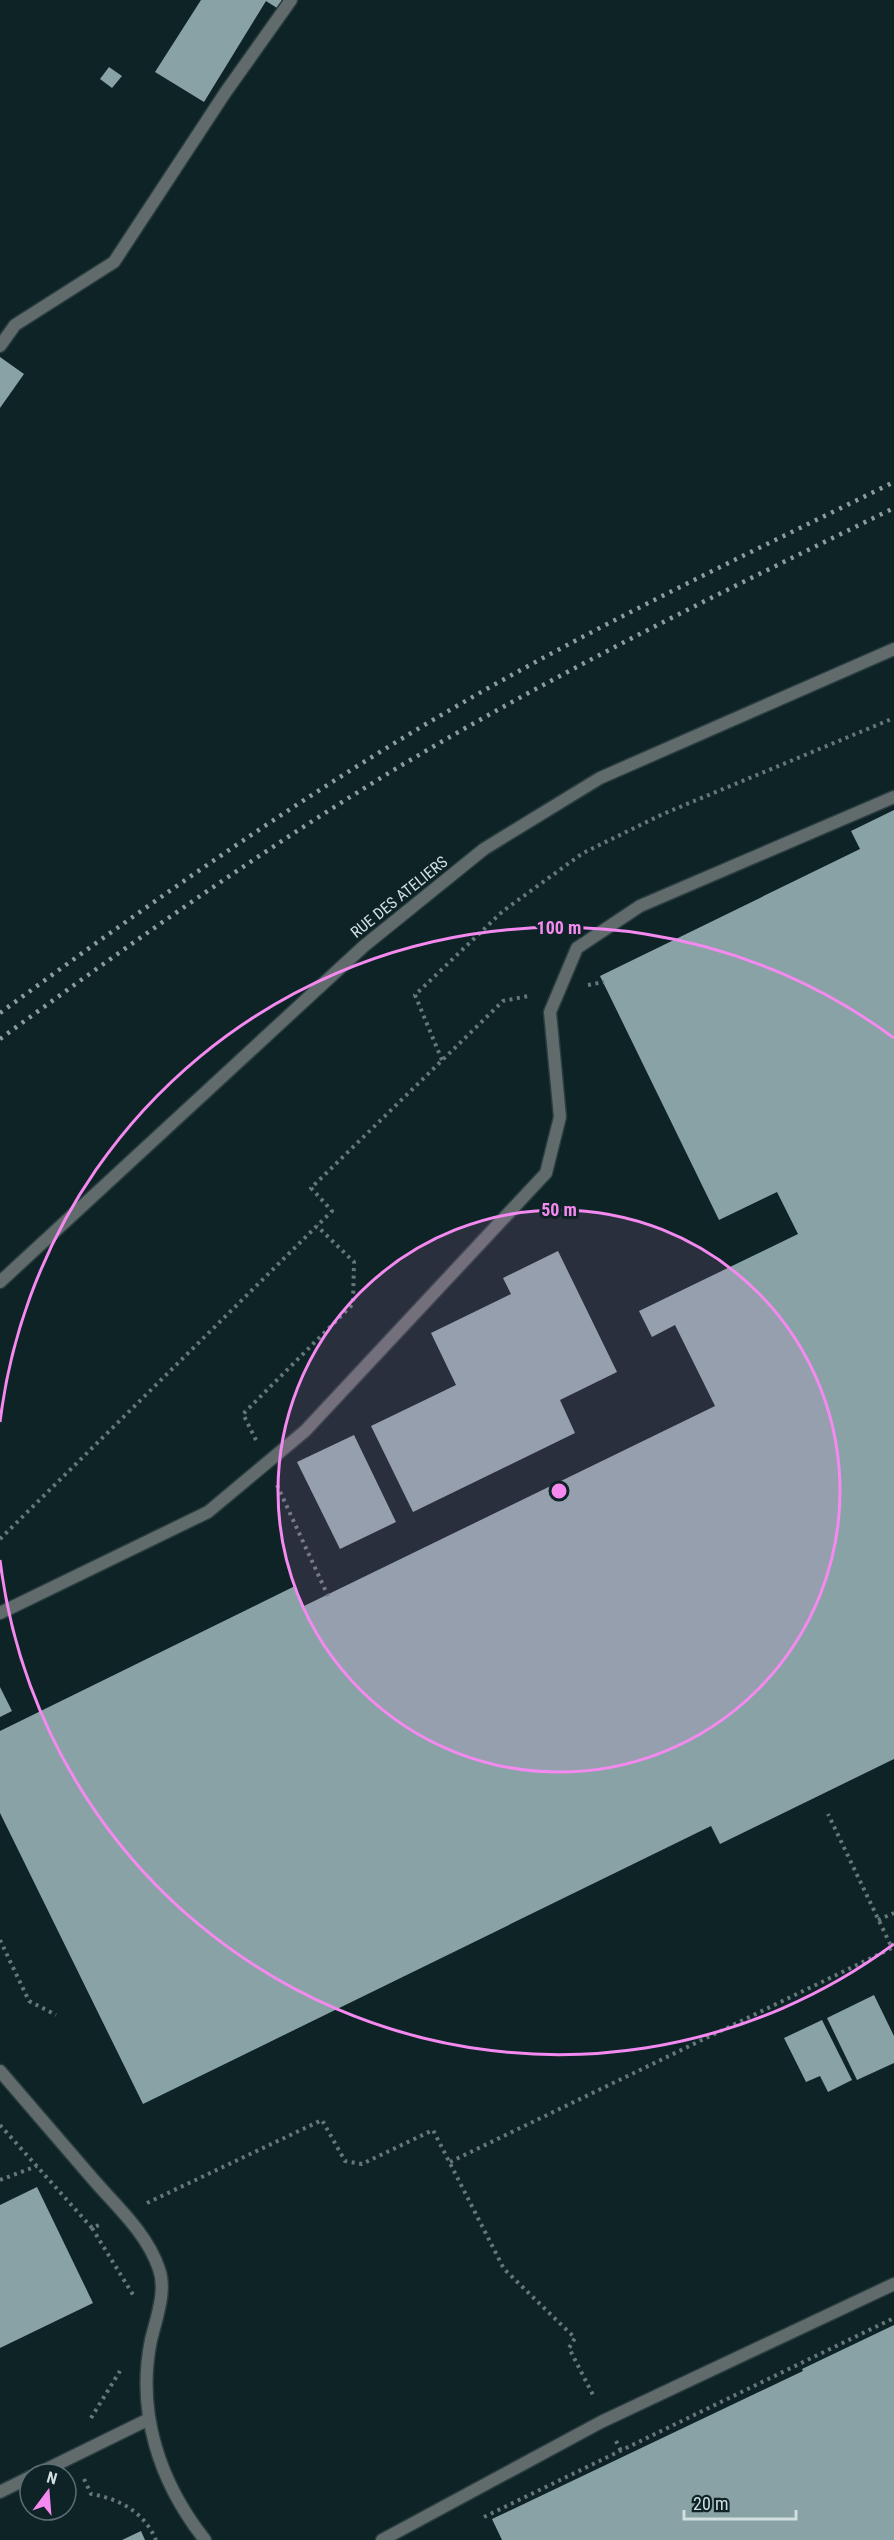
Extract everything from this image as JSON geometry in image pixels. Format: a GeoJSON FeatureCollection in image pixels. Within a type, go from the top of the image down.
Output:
{"type":"FeatureCollection","features":[{"type":"Feature","properties":{"kind":"street"},"geometry":{"type":"LineString","coordinates":[[0,346],[15,325],[114,262],[225,93],[291,0]]}},
{"type":"Feature","properties":{"kind":"street","name":"RUE DES ATELIERS"},"geometry":{"type":"LineString","coordinates":[[0,1282],[364,946],[484,849],[600,778],[894,649]]}},
{"type":"Feature","properties":{"kind":"street"},"geometry":{"type":"LineString","coordinates":[[0,1613],[208,1512],[305,1431],[546,1173],[560,1117],[550,1012],[577,948],[640,906],[894,797]]}},
{"type":"Feature","properties":{"kind":"street"},"geometry":{"type":"LineString","coordinates":[[0,2071],[142,2234],[160,2271],[160,2307],[144,2384],[147,2420],[165,2470],[185,2513],[205,2540]]}},
{"type":"Feature","properties":{"kind":"street"},"geometry":{"type":"LineString","coordinates":[[382,2540],[605,2420],[894,2284]]}},
{"type":"Feature","properties":{"kind":"street"},"geometry":{"type":"LineString","coordinates":[[62,2462],[147,2420]]}},
{"type":"Feature","properties":{"kind":"street"},"geometry":{"type":"LineString","coordinates":[[0,2492],[18,2483]]}},
{"type":"Feature","properties":{"kind":"path"},"geometry":{"type":"LineString","coordinates":[[442,1060],[415,995],[503,910],[583,853],[663,814],[894,718]]}},
{"type":"Feature","properties":{"kind":"path"},"geometry":{"type":"LineString","coordinates":[[0,1539],[332,1211],[311,1188],[503,1001],[603,982]]}},
{"type":"Feature","properties":{"kind":"path"},"geometry":{"type":"LineString","coordinates":[[450,2162],[892,1948],[828,1814]]}},
{"type":"Feature","properties":{"kind":"path"},"geometry":{"type":"LineString","coordinates":[[878,1920],[894,1912]]}},
{"type":"Feature","properties":{"kind":"path"},"geometry":{"type":"LineString","coordinates":[[0,1940],[29,2001],[56,2015]]}},
{"type":"Feature","properties":{"kind":"path"},"geometry":{"type":"LineString","coordinates":[[92,2228],[322,2120],[345,2162],[362,2164],[433,2130],[504,2269],[575,2338],[569,2348],[621,2451]]}},
{"type":"Feature","properties":{"kind":"path"},"geometry":{"type":"LineString","coordinates":[[0,2125],[92,2228],[135,2300]]}},
{"type":"Feature","properties":{"kind":"path"},"geometry":{"type":"LineString","coordinates":[[0,2180],[37,2166]]}},
{"type":"Feature","properties":{"kind":"path"},"geometry":{"type":"LineString","coordinates":[[479,2520],[894,2318]]}},
{"type":"Feature","properties":{"kind":"path"},"geometry":{"type":"LineString","coordinates":[[90,2420],[123,2365]]}},
{"type":"Feature","properties":{"kind":"path"},"geometry":{"type":"LineString","coordinates":[[74,2456],[91,2494],[107,2497],[132,2509],[149,2523],[156,2540]]}},
{"type":"Feature","properties":{"kind":"building"},"geometry":{"type":"Polygon","coordinates":[[[201,0],[282,0],[277,8],[266,1],[204,102],[155,72],[201,0]]]}},
{"type":"Feature","properties":{"kind":"building"},"geometry":{"type":"Polygon","coordinates":[[[109,67],[122,76],[112,88],[100,79],[109,67]]]}},
{"type":"Feature","properties":{"kind":"building"},"geometry":{"type":"Polygon","coordinates":[[[0,357],[24,374],[0,408],[0,357]]]}},
{"type":"Feature","properties":{"kind":"building"},"geometry":{"type":"Polygon","coordinates":[[[894,810],[894,1759],[720,1844],[711,1826],[143,2104],[0,1813],[0,1731],[295,1586],[304,1606],[715,1406],[675,1325],[652,1337],[639,1311],[798,1234],[777,1192],[719,1220],[600,976],[860,849],[851,831],[894,810]]]}},
{"type":"Feature","properties":{"kind":"building"},"geometry":{"type":"Polygon","coordinates":[[[558,1251],[617,1372],[560,1400],[575,1433],[413,1512],[371,1426],[456,1385],[431,1333],[511,1294],[503,1278],[558,1251]]]}},
{"type":"Feature","properties":{"kind":"building"},"geometry":{"type":"Polygon","coordinates":[[[354,1435],[396,1522],[340,1549],[297,1462],[354,1435]]]}},
{"type":"Feature","properties":{"kind":"building"},"geometry":{"type":"Polygon","coordinates":[[[0,1687],[12,1711],[0,1717],[0,1687]]]}},
{"type":"Feature","properties":{"kind":"building"},"geometry":{"type":"Polygon","coordinates":[[[874,1995],[894,2036],[894,2063],[857,2080],[827,2018],[874,1995]]]}},
{"type":"Feature","properties":{"kind":"building"},"geometry":{"type":"Polygon","coordinates":[[[822,2020],[852,2080],[828,2092],[820,2076],[806,2082],[784,2038],[822,2020]]]}},
{"type":"Feature","properties":{"kind":"building"},"geometry":{"type":"Polygon","coordinates":[[[37,2187],[93,2303],[0,2348],[0,2205],[37,2187]]]}},
{"type":"Feature","properties":{"kind":"building"},"geometry":{"type":"Polygon","coordinates":[[[894,2325],[894,2540],[502,2540],[492,2519],[803,2371],[802,2369],[894,2325]]]}},
{"type":"Feature","properties":{"kind":"building"},"geometry":{"type":"Polygon","coordinates":[[[141,2531],[145,2540],[122,2540],[141,2531]]]}},
{"type":"Feature","properties":{"kind":"railway"},"geometry":{"type":"LineString","coordinates":[[0,1013],[145,908],[243,841],[393,744],[578,639],[894,482]]}},
{"type":"Feature","properties":{"kind":"railway"},"geometry":{"type":"LineString","coordinates":[[0,1039],[198,897],[402,765],[584,663],[894,508]]}}]}
